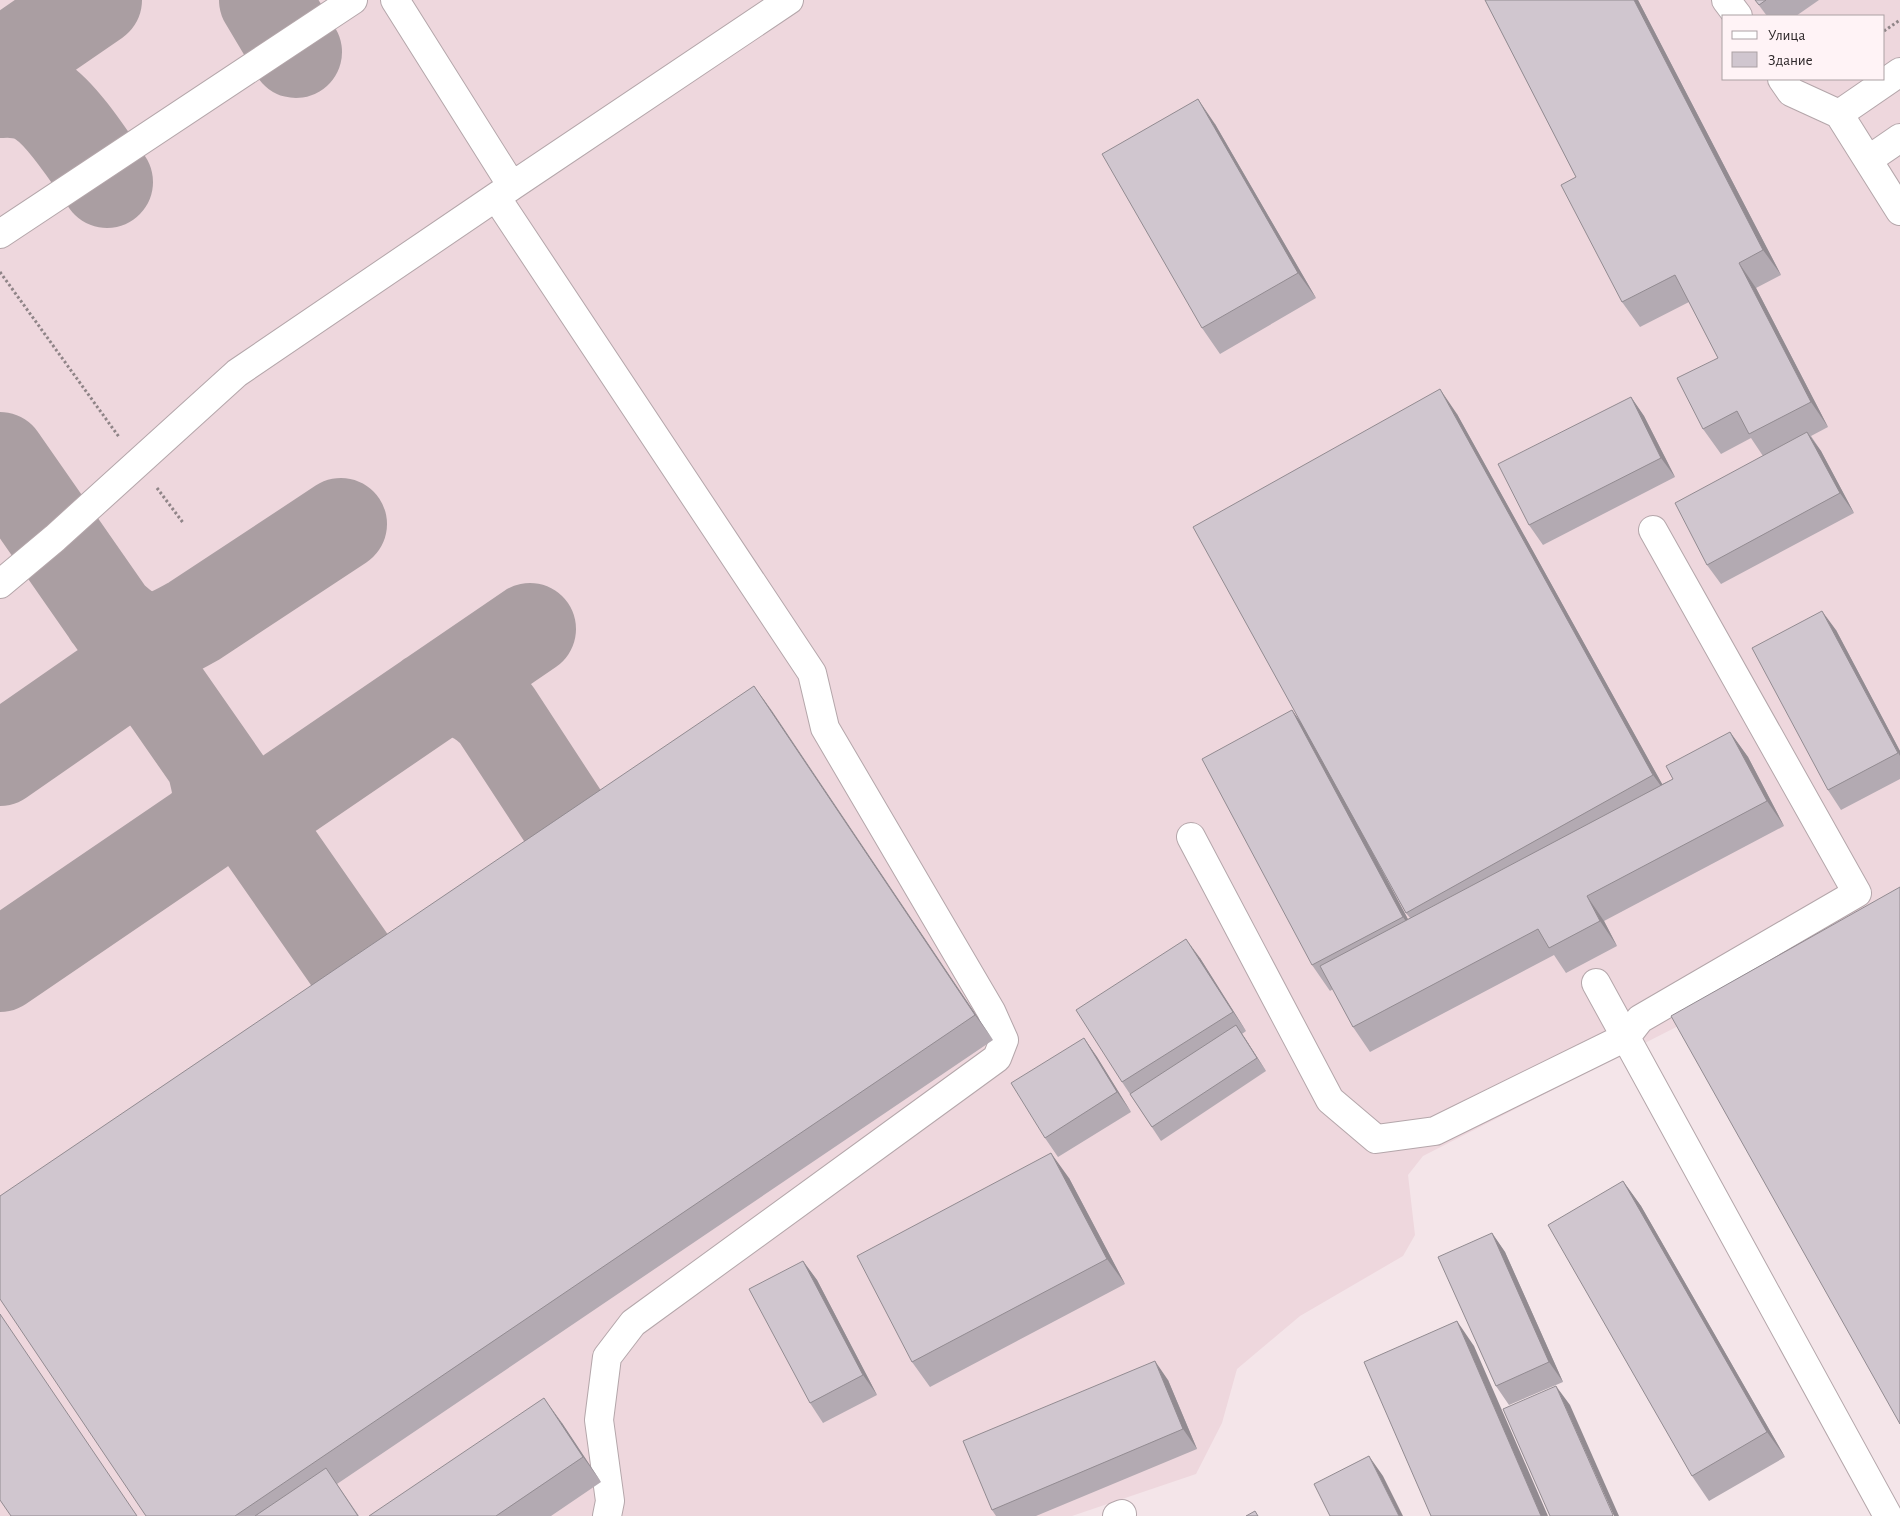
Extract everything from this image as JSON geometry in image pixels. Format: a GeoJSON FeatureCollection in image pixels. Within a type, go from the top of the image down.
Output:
{"type":"FeatureCollection","features":[{"type":"Feature","properties":{"kind":"street"},"geometry":{"type":"LineString","coordinates":[[0,234],[353,0]]}},
{"type":"Feature","properties":{"kind":"street"},"geometry":{"type":"LineString","coordinates":[[395,0],[504,191],[812,673],[825,728],[990,1011],[1004,1040],[996,1058],[633,1323],[607,1357],[604,1375],[599,1420],[610,1501],[608,1516]]}},
{"type":"Feature","properties":{"kind":"street"},"geometry":{"type":"LineString","coordinates":[[0,584],[55,538],[237,373],[789,0]]}},
{"type":"Feature","properties":{"kind":"street"},"geometry":{"type":"LineString","coordinates":[[1726,0],[1737,15]]}},
{"type":"Feature","properties":{"kind":"street"},"geometry":{"type":"LineString","coordinates":[[1839,114],[1900,72]]}},
{"type":"Feature","properties":{"kind":"street"},"geometry":{"type":"LineString","coordinates":[[1783,80],[1791,92],[1839,114],[1900,211]]}},
{"type":"Feature","properties":{"kind":"street"},"geometry":{"type":"LineString","coordinates":[[1868,160],[1900,138]]}},
{"type":"Feature","properties":{"kind":"street"},"geometry":{"type":"LineString","coordinates":[[1191,837],[1330,1100],[1376,1138],[1435,1131],[1626,1037],[1640,1019],[1857,893],[1653,530]]}},
{"type":"Feature","properties":{"kind":"street"},"geometry":{"type":"LineString","coordinates":[[1596,983],[1888,1516]]}},
{"type":"Feature","properties":{"kind":"path"},"geometry":{"type":"LineString","coordinates":[[1885,30],[1900,20]]}},
{"type":"Feature","properties":{"kind":"path"},"geometry":{"type":"LineString","coordinates":[[0,272],[184,524]]}},
{"type":"Feature","properties":{"kind":"shaded area"},"geometry":{"type":"Polygon","coordinates":[[[0,0],[1900,0],[1900,906],[1747,991],[1423,1156],[1408,1175],[1415,1235],[1403,1256],[1300,1316],[1237,1369],[1222,1423],[1196,1474],[1072,1516],[0,1516],[0,0]]]}},
{"type":"Feature","properties":{"kind":"building"},"geometry":{"type":"Polygon","coordinates":[[[1485,0],[1634,0],[1763,250],[1739,263],[1811,402],[1749,434],[1737,411],[1703,429],[1677,378],[1718,358],[1675,275],[1622,302],[1561,185],[1576,177],[1485,0]]]}},
{"type":"Feature","properties":{"kind":"building"},"geometry":{"type":"Polygon","coordinates":[[[1755,0],[1766,0],[1759,5],[1755,0]]]}},
{"type":"Feature","properties":{"kind":"building"},"geometry":{"type":"Polygon","coordinates":[[[1198,99],[1298,273],[1202,328],[1102,154],[1198,99]]]}},
{"type":"Feature","properties":{"kind":"building"},"geometry":{"type":"Polygon","coordinates":[[[1440,389],[1653,775],[1406,913],[1193,527],[1440,389]]]}},
{"type":"Feature","properties":{"kind":"building"},"geometry":{"type":"Polygon","coordinates":[[[1631,397],[1661,458],[1529,525],[1498,464],[1631,397]]]}},
{"type":"Feature","properties":{"kind":"building"},"geometry":{"type":"Polygon","coordinates":[[[1807,432],[1840,493],[1707,565],[1675,503],[1807,432]]]}},
{"type":"Feature","properties":{"kind":"building"},"geometry":{"type":"Polygon","coordinates":[[[1822,611],[1898,753],[1828,790],[1752,648],[1822,611]]]}},
{"type":"Feature","properties":{"kind":"building"},"geometry":{"type":"Polygon","coordinates":[[[754,686],[975,1015],[235,1516],[146,1516],[0,1299],[0,1196],[754,686]]]}},
{"type":"Feature","properties":{"kind":"building"},"geometry":{"type":"Polygon","coordinates":[[[1292,710],[1403,917],[1312,965],[1202,759],[1292,710]]]}},
{"type":"Feature","properties":{"kind":"building"},"geometry":{"type":"Polygon","coordinates":[[[1730,732],[1767,801],[1587,896],[1600,921],[1549,948],[1538,929],[1353,1027],[1320,966],[1673,779],[1666,766],[1730,732]]]}},
{"type":"Feature","properties":{"kind":"building"},"geometry":{"type":"Polygon","coordinates":[[[1900,887],[1900,1424],[1671,1016],[1900,887]]]}},
{"type":"Feature","properties":{"kind":"building"},"geometry":{"type":"Polygon","coordinates":[[[1186,939],[1233,1012],[1122,1082],[1076,1010],[1186,939]]]}},
{"type":"Feature","properties":{"kind":"building"},"geometry":{"type":"Polygon","coordinates":[[[1236,1025],[1257,1058],[1152,1127],[1130,1094],[1236,1025]]]}},
{"type":"Feature","properties":{"kind":"building"},"geometry":{"type":"Polygon","coordinates":[[[1084,1038],[1117,1092],[1045,1138],[1011,1083],[1084,1038]]]}},
{"type":"Feature","properties":{"kind":"building"},"geometry":{"type":"Polygon","coordinates":[[[1051,1153],[1107,1259],[912,1362],[857,1256],[1051,1153]]]}},
{"type":"Feature","properties":{"kind":"building"},"geometry":{"type":"Polygon","coordinates":[[[1623,1181],[1767,1432],[1692,1476],[1548,1225],[1623,1181]]]}},
{"type":"Feature","properties":{"kind":"building"},"geometry":{"type":"Polygon","coordinates":[[[1492,1233],[1549,1362],[1496,1386],[1438,1257],[1492,1233]]]}},
{"type":"Feature","properties":{"kind":"building"},"geometry":{"type":"Polygon","coordinates":[[[803,1261],[863,1375],[810,1403],[749,1289],[803,1261]]]}},
{"type":"Feature","properties":{"kind":"building"},"geometry":{"type":"Polygon","coordinates":[[[0,1314],[137,1516],[11,1516],[0,1500],[0,1314]]]}},
{"type":"Feature","properties":{"kind":"building"},"geometry":{"type":"Polygon","coordinates":[[[1457,1321],[1541,1516],[1431,1516],[1364,1362],[1457,1321]]]}},
{"type":"Feature","properties":{"kind":"building"},"geometry":{"type":"Polygon","coordinates":[[[1155,1361],[1183,1429],[992,1510],[963,1441],[1155,1361]]]}},
{"type":"Feature","properties":{"kind":"building"},"geometry":{"type":"Polygon","coordinates":[[[1556,1386],[1612,1516],[1550,1516],[1503,1409],[1556,1386]]]}},
{"type":"Feature","properties":{"kind":"building"},"geometry":{"type":"Polygon","coordinates":[[[544,1398],[583,1457],[496,1516],[369,1516],[544,1398]]]}},
{"type":"Feature","properties":{"kind":"building"},"geometry":{"type":"Polygon","coordinates":[[[1369,1456],[1399,1516],[1330,1516],[1314,1484],[1369,1456]]]}},
{"type":"Feature","properties":{"kind":"building"},"geometry":{"type":"Polygon","coordinates":[[[326,1468],[358,1516],[255,1516],[326,1468]]]}},
{"type":"Feature","properties":{"kind":"building"},"geometry":{"type":"Polygon","coordinates":[[[1255,1511],[1258,1516],[1246,1516],[1255,1511]]]}},
{"type":"Feature","properties":{"kind":"taxiway"},"geometry":{"type":"LineString","coordinates":[[0,66],[96,0]]}},
{"type":"Feature","properties":{"kind":"taxiway"},"geometry":{"type":"LineString","coordinates":[[265,0],[296,52]]}},
{"type":"Feature","properties":{"kind":"taxiway"},"geometry":{"type":"LineString","coordinates":[[0,92],[26,94],[41,101],[58,116],[76,138],[107,182]]}},
{"type":"Feature","properties":{"kind":"taxiway"},"geometry":{"type":"LineString","coordinates":[[0,458],[367,985]]}},
{"type":"Feature","properties":{"kind":"taxiway"},"geometry":{"type":"LineString","coordinates":[[109,615],[121,626],[141,637],[150,639],[169,634],[194,621],[341,524]]}},
{"type":"Feature","properties":{"kind":"taxiway"},"geometry":{"type":"LineString","coordinates":[[275,803],[530,629]]}},
{"type":"Feature","properties":{"kind":"taxiway"},"geometry":{"type":"LineString","coordinates":[[0,760],[118,678],[126,667],[129,658],[128,648],[123,636]]}},
{"type":"Feature","properties":{"kind":"taxiway"},"geometry":{"type":"LineString","coordinates":[[430,697],[439,693],[457,692],[474,697],[489,707],[496,714],[579,841]]}},
{"type":"Feature","properties":{"kind":"taxiway"},"geometry":{"type":"LineString","coordinates":[[0,966],[201,829],[213,814],[218,800],[213,766]]}}]}
